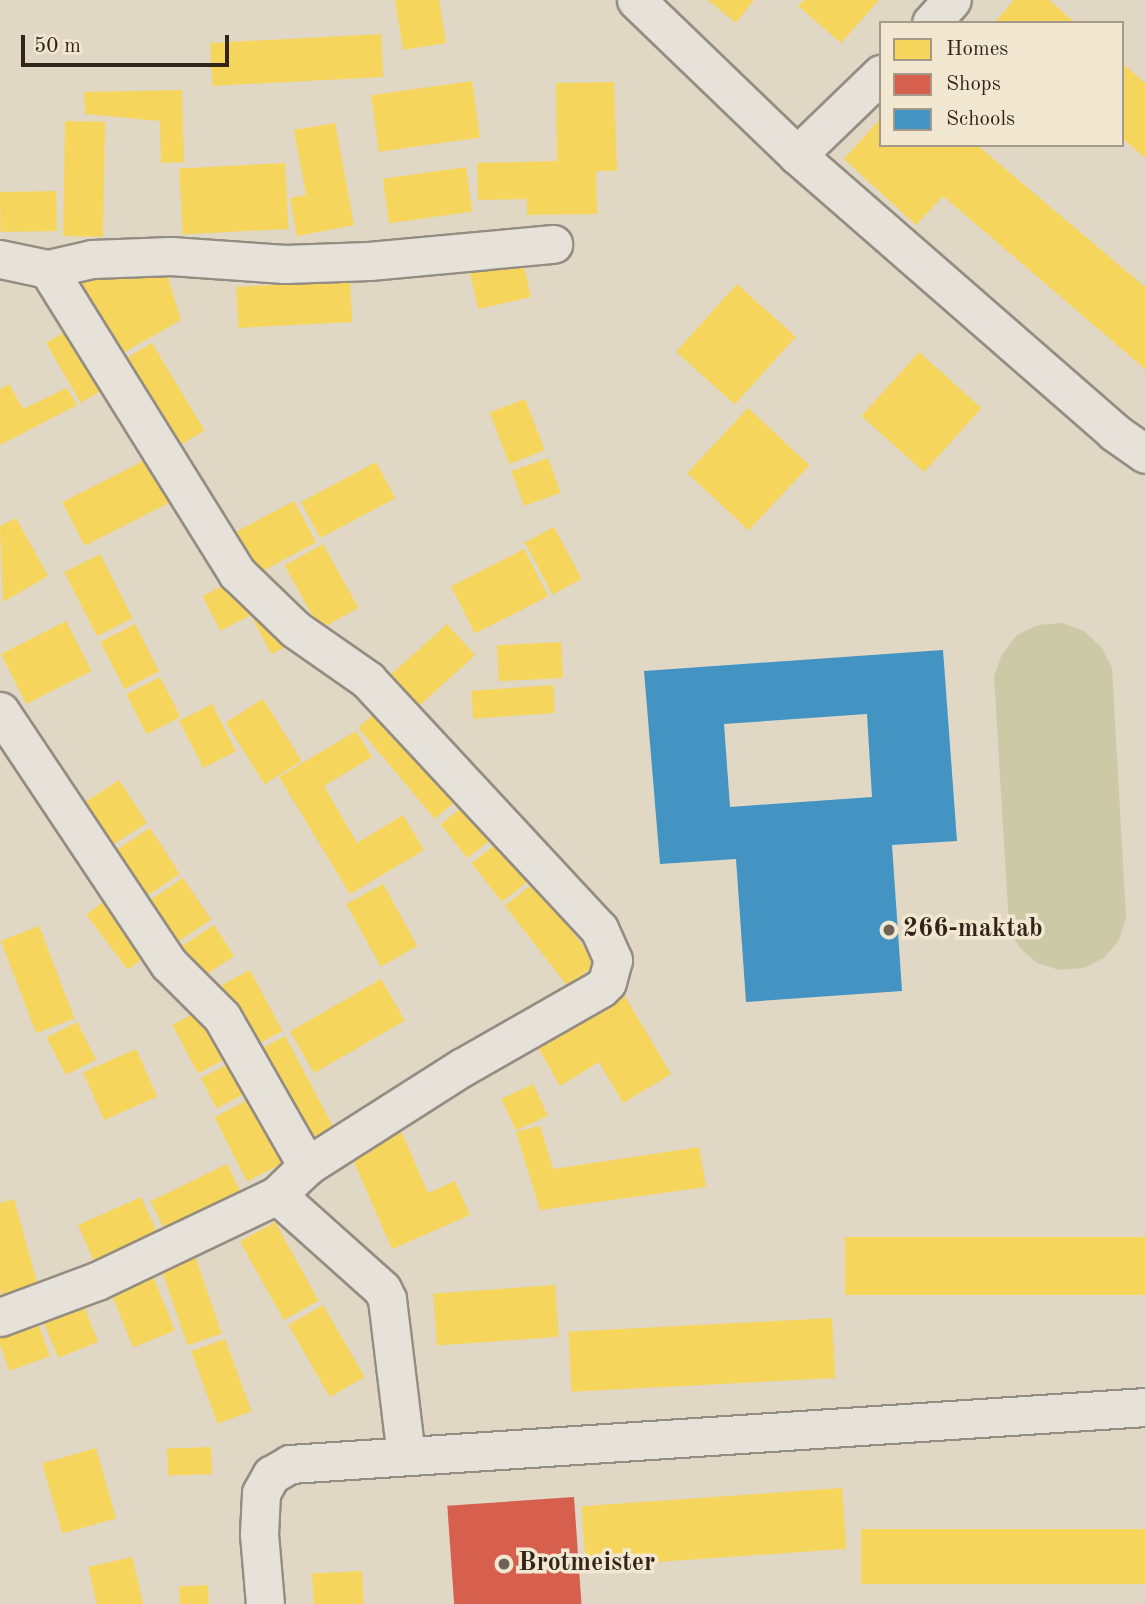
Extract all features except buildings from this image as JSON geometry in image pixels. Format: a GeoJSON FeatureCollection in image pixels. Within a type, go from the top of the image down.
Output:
{"type":"FeatureCollection","features":[{"type":"Feature","properties":{"kind":"street"},"geometry":{"type":"LineString","coordinates":[[636,0],[797,155],[1114,432],[1145,454]]}},
{"type":"Feature","properties":{"kind":"street"},"geometry":{"type":"LineString","coordinates":[[933,21],[951,0]]}},
{"type":"Feature","properties":{"kind":"street"},"geometry":{"type":"LineString","coordinates":[[797,155],[879,76]]}},
{"type":"Feature","properties":{"kind":"street"},"geometry":{"type":"LineString","coordinates":[[0,259],[48,269],[92,259],[171,256],[285,264],[369,261],[553,244]]}},
{"type":"Feature","properties":{"kind":"street"},"geometry":{"type":"LineString","coordinates":[[0,1317],[97,1281],[277,1195],[307,1166],[461,1068],[601,988],[607,982],[613,960],[599,929],[368,680],[295,629],[237,573],[48,269]]}},
{"type":"Feature","properties":{"kind":"street"},"geometry":{"type":"LineString","coordinates":[[0,711],[169,964],[222,1017],[307,1166]]}},
{"type":"Feature","properties":{"kind":"street"},"geometry":{"type":"LineString","coordinates":[[277,1195],[382,1289],[387,1299],[406,1455]]}},
{"type":"Feature","properties":{"kind":"street"},"geometry":{"type":"LineString","coordinates":[[265,1604],[259,1504],[264,1484],[271,1475],[290,1464],[1145,1407]]}},
{"type":"Feature","properties":{"kind":"shaded area"},"geometry":{"type":"Polygon","coordinates":[[[1062,623],[1084,631],[1101,647],[1112,668],[1126,917],[1119,940],[1104,958],[1083,968],[1059,970],[1037,963],[1019,947],[1009,926],[994,676],[1002,654],[1017,635],[1038,625],[1062,623]]]}},
{"type":"Feature","properties":{"kind":"place","name":"266-maktab"},"geometry":{"type":"Point","coordinates":[889,930]}},
{"type":"Feature","properties":{"kind":"place","name":"Brotmeister"},"geometry":{"type":"Point","coordinates":[504,1564]}}]}
